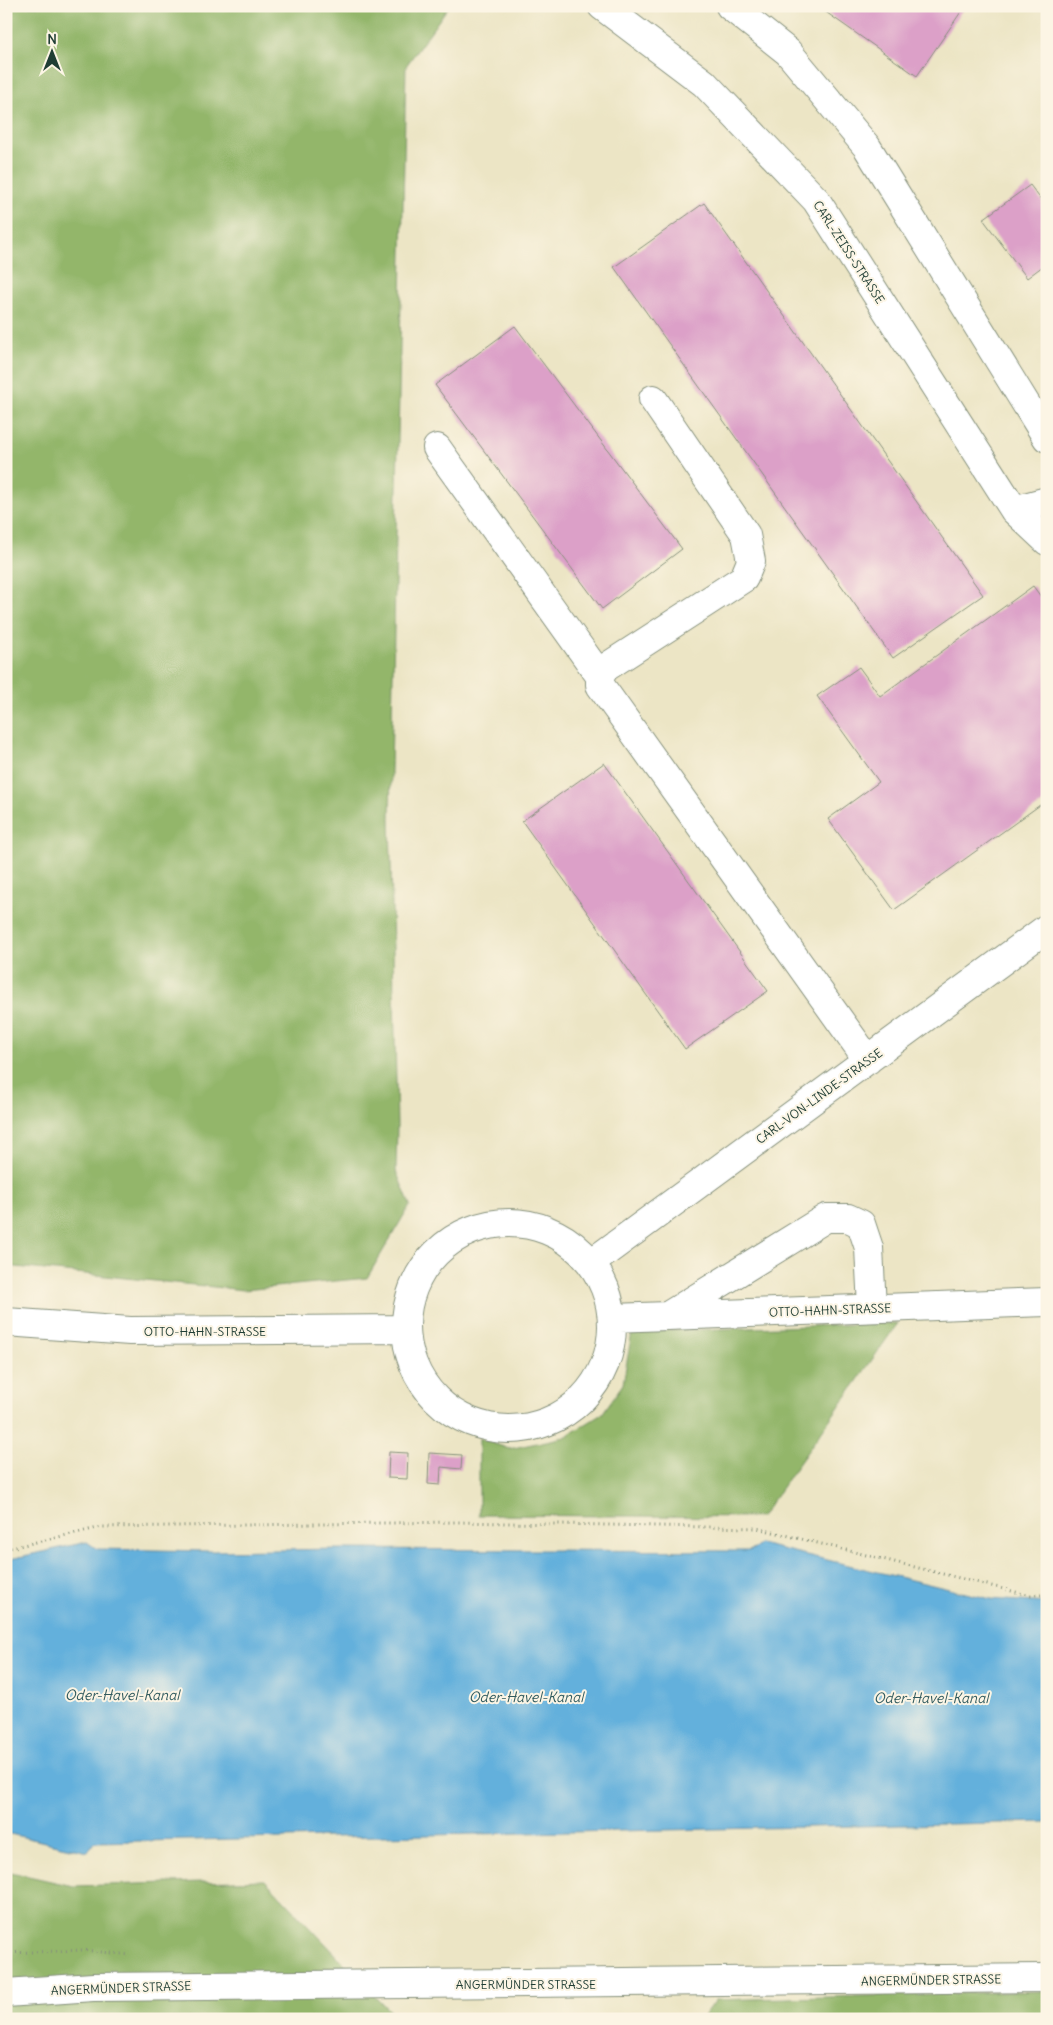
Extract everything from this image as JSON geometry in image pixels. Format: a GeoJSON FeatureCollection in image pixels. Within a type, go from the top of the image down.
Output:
{"type":"FeatureCollection","features":[{"type":"Feature","properties":{"kind":"street","name":"CARL-ZEISS-STRASSE"},"geometry":{"type":"LineString","coordinates":[[602,6],[704,84],[816,200],[1014,510],[1047,541]]}},
{"type":"Feature","properties":{"kind":"street"},"geometry":{"type":"LineString","coordinates":[[730,6],[788,52],[867,147],[1047,438]]}},
{"type":"Feature","properties":{"kind":"street"},"geometry":{"type":"LineString","coordinates":[[653,399],[746,536],[751,561],[744,578],[605,668],[600,676],[600,685],[868,1060]]}},
{"type":"Feature","properties":{"kind":"street"},"geometry":{"type":"LineString","coordinates":[[437,448],[600,676]]}},
{"type":"Feature","properties":{"kind":"street"},"geometry":{"type":"LineString","coordinates":[[1014,510],[1047,501]]}},
{"type":"Feature","properties":{"kind":"street","name":"CARL-VON-LINDE-STRASSE"},"geometry":{"type":"LineString","coordinates":[[591,1263],[1047,928]]}},
{"type":"Feature","properties":{"kind":"street"},"geometry":{"type":"LineString","coordinates":[[669,1316],[826,1218],[848,1218],[861,1224],[869,1248],[872,1308]]}},
{"type":"Feature","properties":{"kind":"street"},"geometry":{"type":"LineString","coordinates":[[506,1222],[538,1226],[567,1240],[591,1263],[606,1289],[612,1318],[610,1351],[597,1382],[576,1406],[547,1423],[514,1430],[481,1427],[474,1424],[451,1413],[427,1391],[410,1362],[404,1329],[408,1297],[423,1267],[445,1244],[474,1228],[506,1222]]}},
{"type":"Feature","properties":{"kind":"street","name":"OTTO-HAHN-STRASSE"},"geometry":{"type":"LineString","coordinates":[[612,1318],[1047,1302]]}},
{"type":"Feature","properties":{"kind":"street","name":"OTTO-HAHN-STRASSE"},"geometry":{"type":"LineString","coordinates":[[6,1322],[130,1331],[404,1329]]}},
{"type":"Feature","properties":{"kind":"street","name":"ANGERMÜNDER STRASSE"},"geometry":{"type":"LineString","coordinates":[[6,1993],[93,1987],[1047,1978]]}},
{"type":"Feature","properties":{"kind":"path"},"geometry":{"type":"LineString","coordinates":[[6,1549],[102,1527],[458,1522],[757,1528],[1028,1595],[1047,1595]]}},
{"type":"Feature","properties":{"kind":"green space"},"geometry":{"type":"Polygon","coordinates":[[[6,6],[449,6],[406,66],[390,818],[397,1126],[396,1171],[410,1205],[367,1278],[244,1290],[6,1266],[6,6]]]}},
{"type":"Feature","properties":{"kind":"green space"},"geometry":{"type":"Polygon","coordinates":[[[898,1323],[761,1517],[479,1515],[479,1438],[509,1449],[565,1437],[602,1414],[623,1384],[632,1332],[898,1323]]]}},
{"type":"Feature","properties":{"kind":"green space"},"geometry":{"type":"Polygon","coordinates":[[[6,1871],[73,1886],[265,1880],[397,2019],[6,2019],[6,1871]]]}},
{"type":"Feature","properties":{"kind":"green space"},"geometry":{"type":"Polygon","coordinates":[[[1047,1991],[1047,2019],[701,2019],[715,2000],[1047,1991]]]}},
{"type":"Feature","properties":{"kind":"water","name":"Oder-Havel-Kanal"},"geometry":{"type":"Polygon","coordinates":[[[87,1542],[97,1549],[211,1551],[339,1549],[748,1551],[755,1549],[760,1544],[991,1599],[1047,1603],[1047,1822],[94,1842],[88,1852],[6,1833],[6,1560],[87,1542]]]}},
{"type":"Feature","properties":{"kind":"building"},"geometry":{"type":"Polygon","coordinates":[[[821,6],[965,6],[917,76],[820,8],[821,6]]]}},
{"type":"Feature","properties":{"kind":"building"},"geometry":{"type":"Polygon","coordinates":[[[1030,185],[1045,205],[1047,204],[1047,263],[1027,278],[983,219],[1030,185]]]}},
{"type":"Feature","properties":{"kind":"building"},"geometry":{"type":"Polygon","coordinates":[[[704,203],[983,595],[893,658],[614,267],[704,203]]]}},
{"type":"Feature","properties":{"kind":"building"},"geometry":{"type":"Polygon","coordinates":[[[515,326],[682,549],[602,609],[435,385],[515,326]]]}},
{"type":"Feature","properties":{"kind":"building"},"geometry":{"type":"Polygon","coordinates":[[[1033,586],[1047,605],[1047,800],[894,910],[828,819],[879,782],[817,696],[859,667],[880,696],[1033,586]]]}},
{"type":"Feature","properties":{"kind":"building"},"geometry":{"type":"Polygon","coordinates":[[[604,763],[768,991],[685,1049],[522,821],[604,763]]]}},
{"type":"Feature","properties":{"kind":"building"},"geometry":{"type":"Polygon","coordinates":[[[389,1452],[408,1453],[407,1479],[388,1478],[389,1452]]]}},
{"type":"Feature","properties":{"kind":"building"},"geometry":{"type":"Polygon","coordinates":[[[429,1453],[462,1455],[461,1469],[441,1467],[440,1485],[428,1484],[429,1453]]]}}]}
